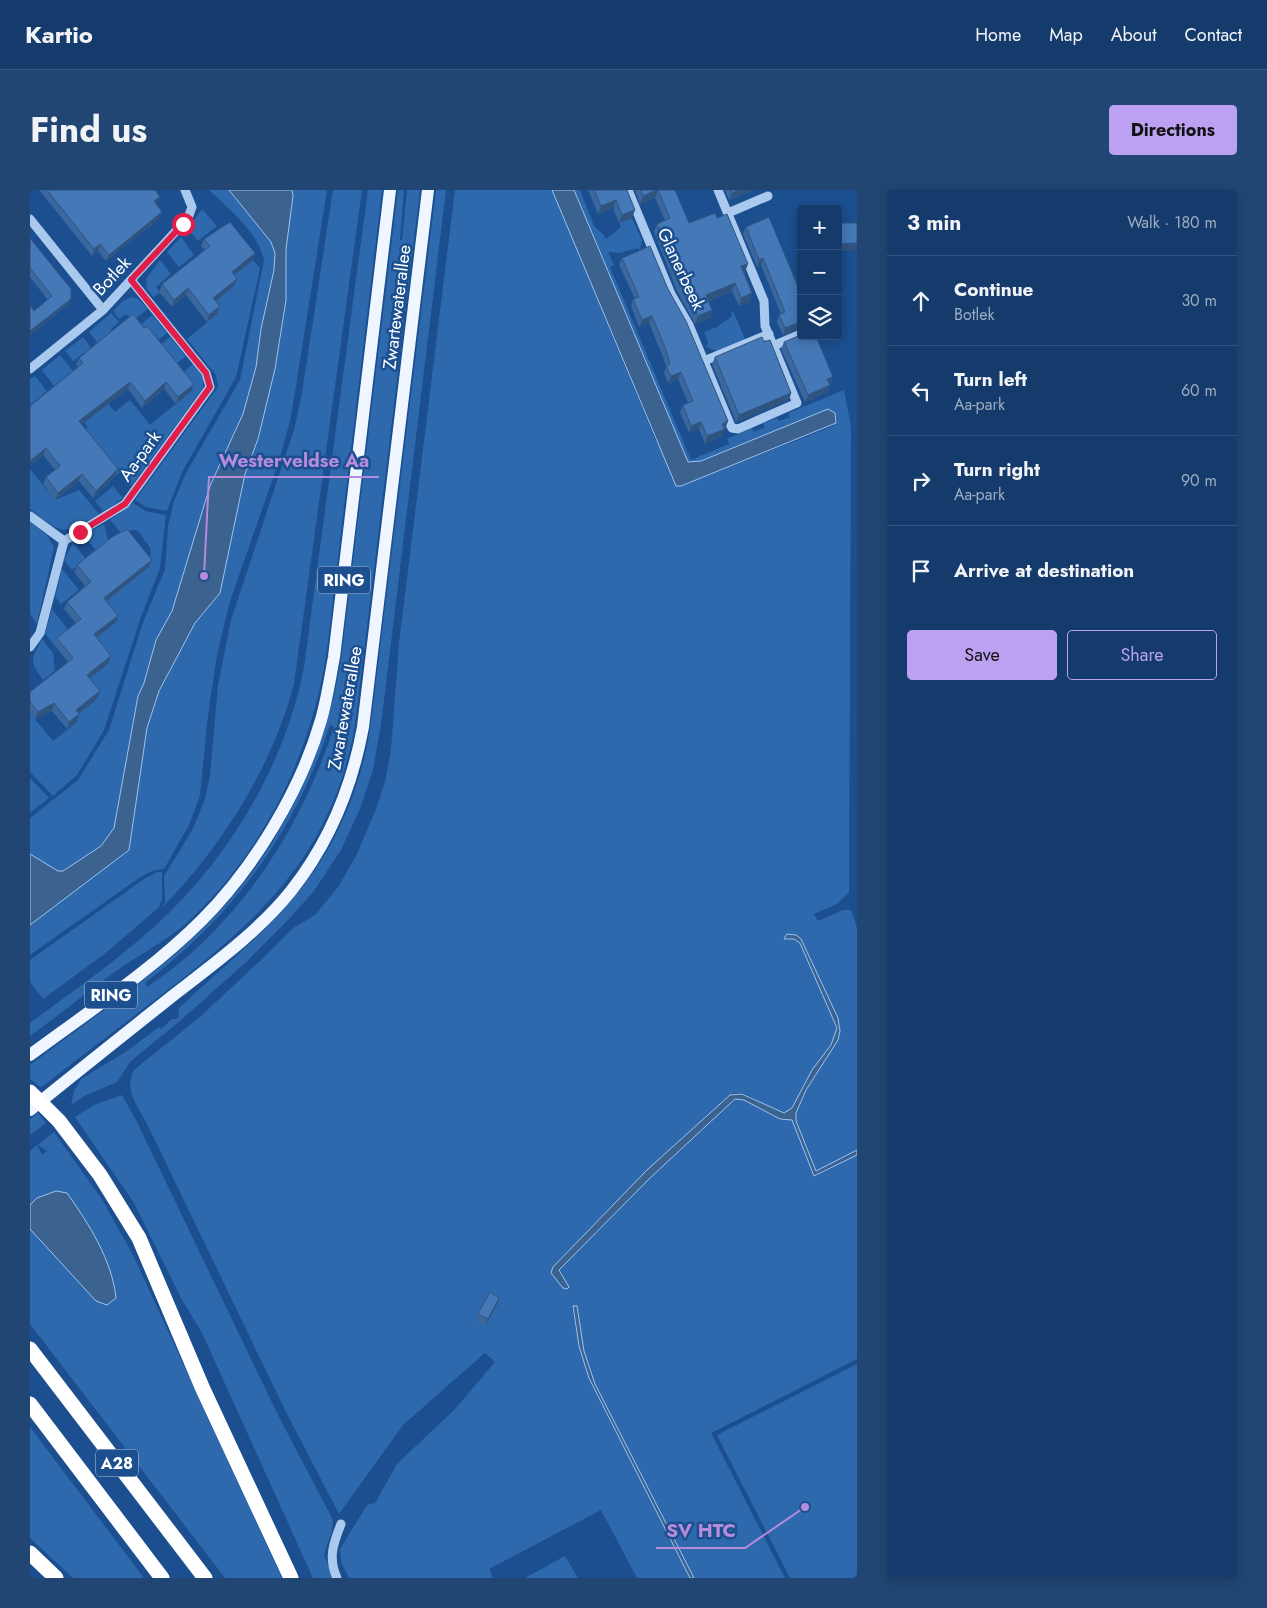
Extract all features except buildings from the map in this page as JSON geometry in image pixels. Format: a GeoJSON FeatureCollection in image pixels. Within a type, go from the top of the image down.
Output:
{"type":"FeatureCollection","features":[{"type":"Feature","properties":{"kind":"highway"},"geometry":{"type":"LineString","coordinates":[[33,1101],[58,1121],[100,1174],[139,1238],[202,1387],[291,1578]]}},
{"type":"Feature","properties":{"kind":"highway","name":"A28"},"geometry":{"type":"LineString","coordinates":[[30,1349],[205,1578]]}},
{"type":"Feature","properties":{"kind":"highway","name":"A28"},"geometry":{"type":"LineString","coordinates":[[30,1404],[162,1578]]}},
{"type":"Feature","properties":{"kind":"highway"},"geometry":{"type":"LineString","coordinates":[[30,1553],[56,1578]]}},
{"type":"Feature","properties":{"kind":"main road","name":"Zwartewaterallee"},"geometry":{"type":"LineString","coordinates":[[30,1055],[142,971],[203,919],[246,867],[266,838],[288,800],[306,761],[321,720],[334,657],[390,190]]}},
{"type":"Feature","properties":{"kind":"main road","name":"Zwartewaterallee"},"geometry":{"type":"LineString","coordinates":[[33,1101],[198,976],[266,918],[292,890],[311,862],[326,839],[341,807],[352,775],[363,727],[428,190]]}},
{"type":"Feature","properties":{"kind":"street","name":"Botlek"},"geometry":{"type":"LineString","coordinates":[[30,369],[103,310],[188,218],[192,206],[184,190]]}},
{"type":"Feature","properties":{"kind":"street","name":"Glanerbeek"},"geometry":{"type":"LineString","coordinates":[[628,190],[671,294],[689,325],[730,424],[732,428],[738,429],[797,403],[765,326],[764,301],[718,190]]}},
{"type":"Feature","properties":{"kind":"street"},"geometry":{"type":"LineString","coordinates":[[728,213],[768,196]]}},
{"type":"Feature","properties":{"kind":"street"},"geometry":{"type":"LineString","coordinates":[[30,219],[103,310]]}},
{"type":"Feature","properties":{"kind":"street","name":"Aa-park"},"geometry":{"type":"LineString","coordinates":[[64,541],[125,504],[210,387],[206,373],[131,280]]}},
{"type":"Feature","properties":{"kind":"street"},"geometry":{"type":"LineString","coordinates":[[704,361],[769,334]]}},
{"type":"Feature","properties":{"kind":"street"},"geometry":{"type":"LineString","coordinates":[[774,346],[797,336]]}},
{"type":"Feature","properties":{"kind":"street"},"geometry":{"type":"LineString","coordinates":[[30,516],[64,541],[40,633],[30,647]]}},
{"type":"Feature","properties":{"kind":"street"},"geometry":{"type":"LineString","coordinates":[[337,1578],[331,1556],[341,1524]]}},
{"type":"Feature","properties":{"kind":"shaded area"},"geometry":{"type":"Polygon","coordinates":[[[209,190],[229,190],[271,242],[275,253],[274,270],[261,329],[256,367],[243,414],[210,486],[172,611],[156,640],[144,683],[138,696],[114,828],[101,846],[67,869],[59,872],[30,854],[30,818],[78,780],[109,730],[142,625],[165,569],[168,526],[174,501],[186,473],[240,380],[264,260],[256,240],[242,222],[209,190]]]}},
{"type":"Feature","properties":{"kind":"shaded area"},"geometry":{"type":"Polygon","coordinates":[[[229,190],[292,190],[293,196],[286,249],[286,300],[275,369],[258,439],[245,474],[220,593],[195,623],[159,691],[147,728],[129,850],[30,925],[30,854],[58,871],[63,871],[101,846],[114,828],[138,696],[144,683],[156,640],[172,611],[210,486],[243,414],[256,367],[261,329],[274,270],[275,253],[271,242],[229,190]]]}},
{"type":"Feature","properties":{"kind":"shaded area"},"geometry":{"type":"Polygon","coordinates":[[[292,190],[327,190],[291,417],[279,461],[230,601],[217,655],[208,715],[200,795],[189,825],[164,869],[152,871],[139,878],[30,955],[30,925],[129,850],[147,728],[159,691],[195,623],[220,593],[245,474],[258,439],[275,369],[286,300],[286,249],[292,190]]]}},
{"type":"Feature","properties":{"kind":"shaded area"},"geometry":{"type":"Polygon","coordinates":[[[333,190],[362,190],[294,684],[272,746],[242,804],[205,859],[161,909],[165,902],[164,876],[193,829],[205,799],[210,776],[218,685],[231,620],[294,430],[302,393],[333,190]]]}},
{"type":"Feature","properties":{"kind":"shaded area"},"geometry":{"type":"Polygon","coordinates":[[[368,190],[382,190],[327,649],[320,686],[298,760],[264,828],[218,890],[192,918],[163,941],[112,974],[30,1036],[30,1023],[125,952],[182,900],[207,871],[230,840],[250,808],[268,774],[283,739],[295,704],[304,667],[368,190]]]}},
{"type":"Feature","properties":{"kind":"shaded area"},"geometry":{"type":"Polygon","coordinates":[[[398,190],[404,190],[400,240],[402,240],[407,190],[420,190],[355,725],[343,776],[325,820],[302,860],[274,895],[243,927],[170,988],[40,1087],[30,1079],[30,1065],[133,988],[192,939],[221,910],[270,847],[290,812],[307,776],[333,699],[341,660],[398,190]],[[330,725],[299,801],[258,869],[207,928],[145,983],[147,987],[180,963],[210,935],[262,873],[304,802],[334,727],[330,725]]]}},
{"type":"Feature","properties":{"kind":"shaded area"},"geometry":{"type":"Polygon","coordinates":[[[436,190],[446,190],[381,725],[373,770],[360,809],[341,850],[314,891],[289,919],[245,963],[180,1021],[131,1061],[117,1082],[84,1096],[71,1105],[74,1091],[81,1079],[127,1051],[159,1027],[161,1029],[172,1019],[176,1019],[179,1016],[178,1009],[281,912],[299,892],[329,848],[351,800],[360,775],[371,722],[436,190]]]}},
{"type":"Feature","properties":{"kind":"shaded area"},"geometry":{"type":"Polygon","coordinates":[[[455,190],[552,190],[655,439],[681,486],[833,426],[837,421],[836,417],[828,409],[701,461],[688,462],[574,190],[580,190],[594,226],[606,239],[621,227],[619,223],[632,218],[642,240],[640,251],[638,248],[620,253],[608,252],[614,265],[610,267],[691,460],[729,444],[727,439],[752,428],[754,432],[765,427],[763,423],[777,418],[779,421],[790,417],[788,413],[844,390],[851,427],[849,892],[837,904],[814,914],[818,921],[843,910],[851,910],[857,928],[857,1150],[816,1172],[795,1118],[798,1107],[809,1085],[837,1039],[839,1025],[838,1018],[801,939],[792,934],[786,940],[794,939],[800,943],[837,1028],[835,1040],[812,1070],[792,1108],[787,1112],[780,1112],[744,1094],[730,1095],[647,1170],[553,1267],[568,1285],[559,1270],[650,1178],[735,1099],[744,1100],[780,1119],[792,1120],[816,1176],[857,1155],[857,1359],[711,1433],[785,1578],[694,1578],[595,1384],[584,1351],[577,1306],[572,1308],[582,1357],[594,1389],[690,1578],[637,1578],[601,1510],[489,1569],[493,1578],[349,1578],[341,1562],[340,1549],[367,1505],[375,1503],[397,1464],[454,1410],[495,1362],[485,1353],[403,1425],[339,1514],[286,1412],[131,1093],[130,1085],[134,1070],[201,1016],[293,928],[315,915],[338,887],[357,854],[376,809],[385,782],[391,749],[399,643],[455,190]]]}},
{"type":"Feature","properties":{"kind":"shaded area"},"geometry":{"type":"Polygon","coordinates":[[[552,190],[574,190],[688,462],[701,461],[828,409],[835,413],[836,423],[681,486],[676,486],[552,190]]]}},
{"type":"Feature","properties":{"kind":"shaded area"},"geometry":{"type":"Polygon","coordinates":[[[202,209],[217,226],[198,241],[188,229],[202,209]]]}},
{"type":"Feature","properties":{"kind":"shaded area"},"geometry":{"type":"Polygon","coordinates":[[[181,237],[194,255],[179,267],[167,252],[181,237]]]}},
{"type":"Feature","properties":{"kind":"shaded area"},"geometry":{"type":"Polygon","coordinates":[[[160,260],[171,274],[156,287],[160,293],[153,297],[147,289],[146,279],[160,260]]]}},
{"type":"Feature","properties":{"kind":"shaded area"},"geometry":{"type":"Polygon","coordinates":[[[253,260],[260,268],[236,377],[182,472],[167,511],[146,507],[135,500],[218,387],[216,375],[187,339],[217,314],[210,305],[229,279],[253,260]]]}},
{"type":"Feature","properties":{"kind":"shaded area"},"geometry":{"type":"Polygon","coordinates":[[[132,297],[138,299],[148,309],[136,318],[125,315],[119,319],[113,311],[124,300],[132,297]]]}},
{"type":"Feature","properties":{"kind":"shaded area"},"geometry":{"type":"Polygon","coordinates":[[[733,311],[745,339],[717,351],[706,347],[708,342],[704,332],[717,327],[732,316],[731,312],[733,311]]]}},
{"type":"Feature","properties":{"kind":"shaded area"},"geometry":{"type":"Polygon","coordinates":[[[111,313],[119,322],[111,329],[113,335],[100,346],[89,332],[111,313]]]}},
{"type":"Feature","properties":{"kind":"shaded area"},"geometry":{"type":"Polygon","coordinates":[[[152,315],[167,333],[153,344],[139,326],[152,315]]]}},
{"type":"Feature","properties":{"kind":"shaded area"},"geometry":{"type":"Polygon","coordinates":[[[83,337],[91,348],[73,361],[65,351],[83,337]]]}},
{"type":"Feature","properties":{"kind":"shaded area"},"geometry":{"type":"Polygon","coordinates":[[[170,337],[186,356],[175,365],[159,346],[170,337]]]}},
{"type":"Feature","properties":{"kind":"shaded area"},"geometry":{"type":"Polygon","coordinates":[[[60,355],[73,371],[54,386],[42,370],[60,355]]]}},
{"type":"Feature","properties":{"kind":"shaded area"},"geometry":{"type":"Polygon","coordinates":[[[193,364],[203,377],[203,388],[131,486],[120,472],[115,476],[81,433],[88,427],[84,422],[108,403],[115,412],[130,400],[150,425],[193,390],[181,374],[193,364]]]}},
{"type":"Feature","properties":{"kind":"shaded area"},"geometry":{"type":"Polygon","coordinates":[[[35,376],[47,391],[30,405],[30,379],[35,376]]]}},
{"type":"Feature","properties":{"kind":"shaded area"},"geometry":{"type":"Polygon","coordinates":[[[30,469],[55,500],[79,490],[99,514],[69,529],[63,530],[50,524],[30,509],[30,469]]]}},
{"type":"Feature","properties":{"kind":"shaded area"},"geometry":{"type":"Polygon","coordinates":[[[113,486],[123,498],[104,512],[95,501],[113,486]]]}},
{"type":"Feature","properties":{"kind":"shaded area"},"geometry":{"type":"Polygon","coordinates":[[[133,503],[145,511],[166,515],[160,568],[141,617],[104,730],[77,775],[53,796],[30,772],[30,713],[53,741],[77,722],[85,682],[109,663],[91,642],[118,620],[104,603],[150,559],[150,548],[138,531],[131,530],[122,534],[110,520],[133,503]]]}},
{"type":"Feature","properties":{"kind":"shaded area"},"geometry":{"type":"Polygon","coordinates":[[[30,522],[47,535],[54,547],[37,624],[30,614],[30,522]]]}},
{"type":"Feature","properties":{"kind":"shaded area"},"geometry":{"type":"Polygon","coordinates":[[[104,524],[108,541],[96,551],[84,535],[104,524]]]}},
{"type":"Feature","properties":{"kind":"shaded area"},"geometry":{"type":"Polygon","coordinates":[[[73,543],[86,559],[72,570],[64,560],[73,543]]]}},
{"type":"Feature","properties":{"kind":"shaded area"},"geometry":{"type":"Polygon","coordinates":[[[62,569],[79,590],[61,604],[55,597],[62,569]]]}},
{"type":"Feature","properties":{"kind":"shaded area"},"geometry":{"type":"Polygon","coordinates":[[[52,609],[73,636],[54,645],[45,633],[52,609]]]}},
{"type":"Feature","properties":{"kind":"shaded area"},"geometry":{"type":"Polygon","coordinates":[[[42,639],[53,653],[55,671],[43,680],[33,660],[42,639]]]}},
{"type":"Feature","properties":{"kind":"shaded area"},"geometry":{"type":"Polygon","coordinates":[[[30,778],[49,798],[30,813],[30,778]]]}},
{"type":"Feature","properties":{"kind":"shaded area"},"geometry":{"type":"Polygon","coordinates":[[[157,872],[162,872],[162,900],[158,908],[107,952],[43,999],[30,982],[30,960],[144,879],[157,872]]]}},
{"type":"Feature","properties":{"kind":"shaded area"},"geometry":{"type":"Polygon","coordinates":[[[787,934],[796,935],[801,939],[838,1018],[840,1031],[838,1040],[806,1090],[796,1113],[796,1121],[816,1171],[857,1150],[857,1155],[814,1176],[792,1120],[780,1119],[744,1100],[735,1099],[650,1178],[559,1270],[569,1287],[567,1289],[563,1288],[551,1273],[553,1267],[647,1170],[730,1095],[742,1094],[784,1113],[792,1108],[812,1070],[831,1045],[837,1028],[800,943],[794,939],[784,939],[787,934]]]}},
{"type":"Feature","properties":{"kind":"shaded area"},"geometry":{"type":"Polygon","coordinates":[[[122,1095],[136,1120],[278,1415],[333,1520],[332,1531],[324,1554],[333,1578],[313,1578],[202,1333],[181,1298],[134,1203],[75,1117],[94,1105],[122,1095]]]}},
{"type":"Feature","properties":{"kind":"shaded area"},"geometry":{"type":"Polygon","coordinates":[[[38,1113],[46,1123],[30,1135],[30,1119],[38,1113]]]}},
{"type":"Feature","properties":{"kind":"shaded area"},"geometry":{"type":"Polygon","coordinates":[[[54,1132],[101,1198],[132,1253],[282,1578],[225,1578],[30,1324],[30,1228],[96,1301],[105,1262],[99,1245],[37,1198],[30,1205],[30,1151],[37,1145],[42,1155],[47,1151],[38,1145],[54,1132]]]}},
{"type":"Feature","properties":{"kind":"shaded area"},"geometry":{"type":"Polygon","coordinates":[[[56,1191],[67,1193],[105,1256],[114,1284],[116,1298],[107,1305],[96,1301],[30,1229],[30,1205],[37,1198],[56,1191]]]}},
{"type":"Feature","properties":{"kind":"shaded area"},"geometry":{"type":"Polygon","coordinates":[[[573,1306],[577,1306],[584,1351],[595,1384],[694,1578],[690,1578],[589,1378],[579,1346],[573,1306]]]}},
{"type":"Feature","properties":{"kind":"shaded area"},"geometry":{"type":"Polygon","coordinates":[[[857,1364],[857,1578],[790,1578],[717,1435],[857,1364]]]}},
{"type":"Feature","properties":{"kind":"shaded area"},"geometry":{"type":"Polygon","coordinates":[[[30,1427],[144,1578],[73,1578],[30,1538],[30,1427]]]}},
{"type":"Feature","properties":{"kind":"shaded area"},"geometry":{"type":"Polygon","coordinates":[[[565,1556],[578,1578],[525,1578],[565,1556]]]}},
{"type":"Feature","properties":{"kind":"place","name":"Westerveldse Aa"},"geometry":{"type":"Point","coordinates":[204,576]}},
{"type":"Feature","properties":{"kind":"place","name":"SV HTC"},"geometry":{"type":"Point","coordinates":[805,1507]}},
{"type":"Feature","properties":{"kind":"route"},"geometry":{"type":"LineString","coordinates":[[80,532],[125,504],[210,387],[209,377],[131,280],[183,224]]}}]}
